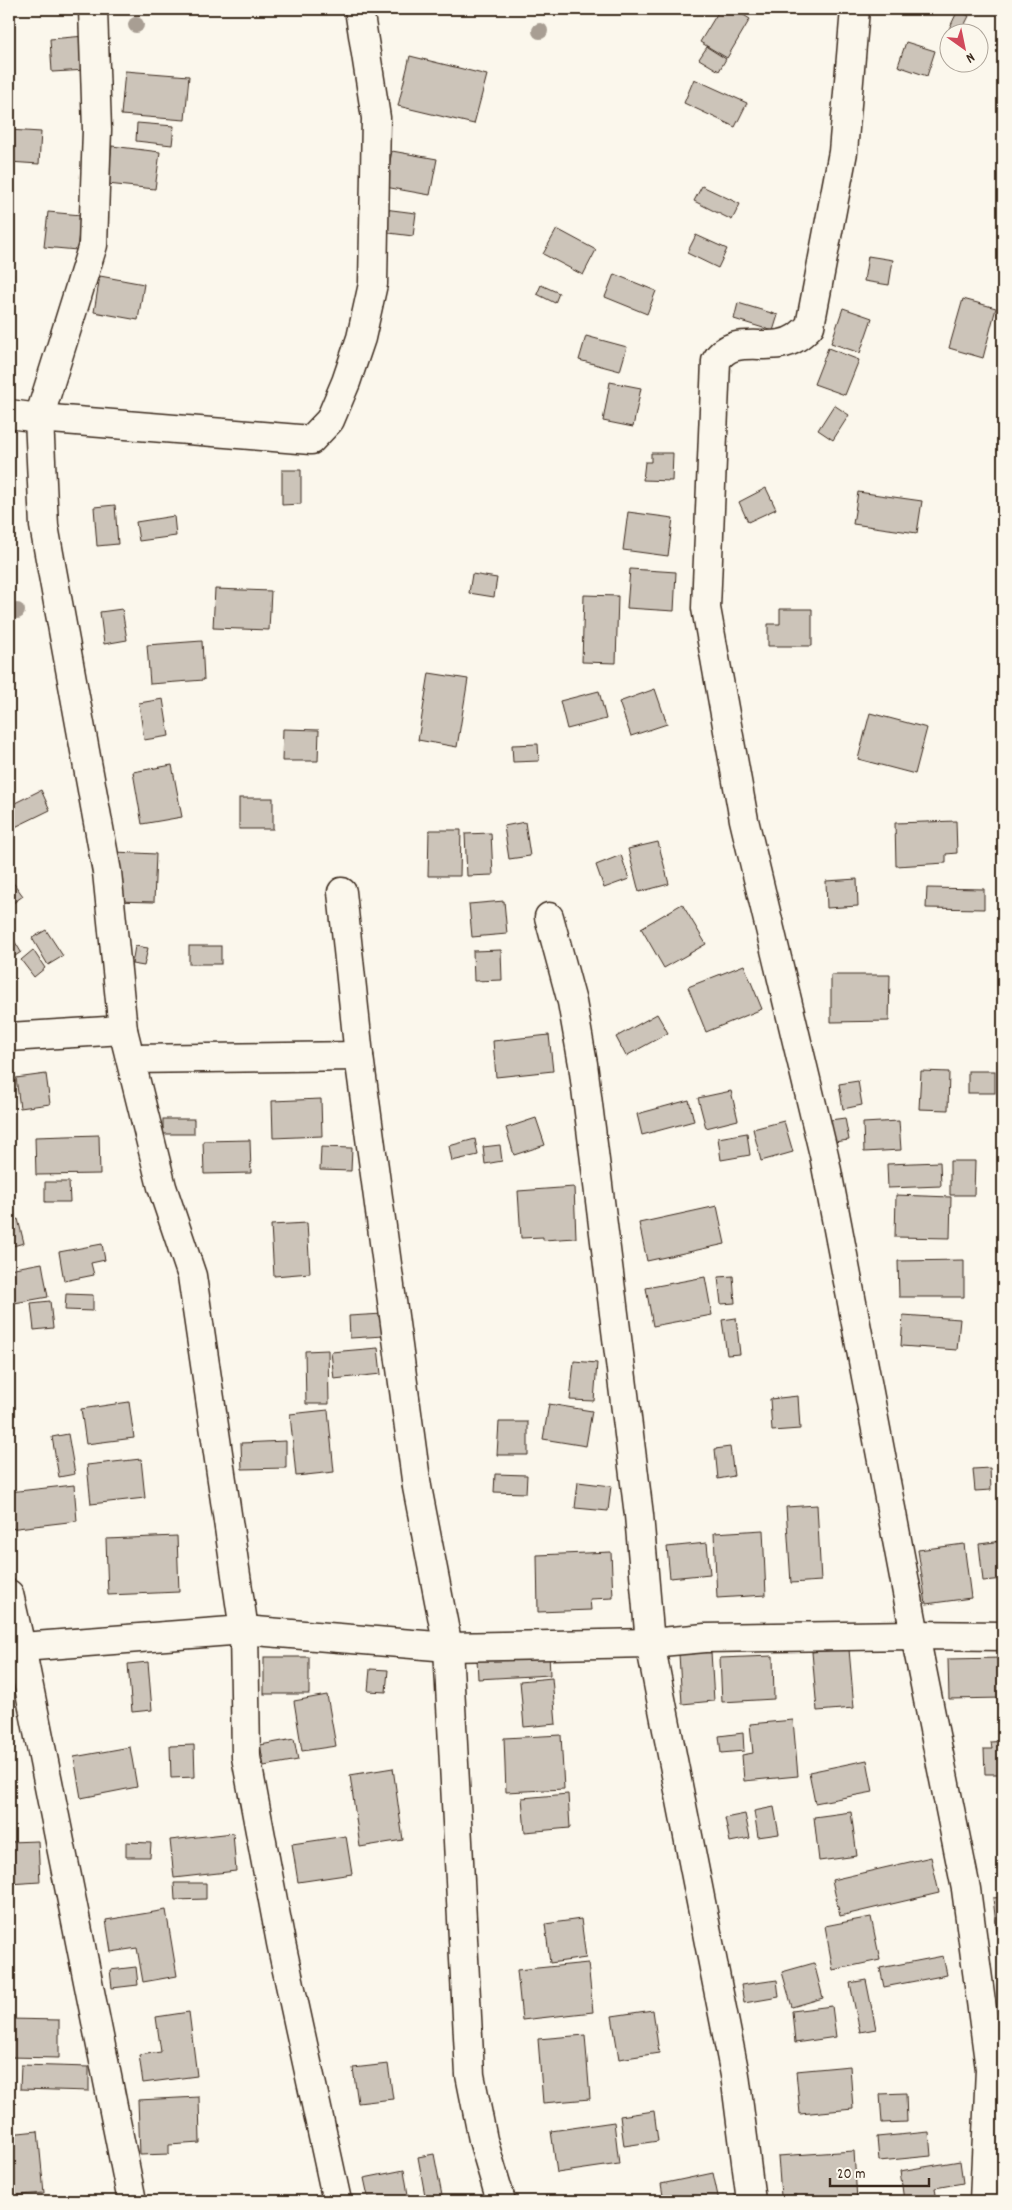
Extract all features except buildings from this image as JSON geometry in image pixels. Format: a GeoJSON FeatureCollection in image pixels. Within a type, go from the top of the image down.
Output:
{"type":"FeatureCollection","features":[{"type":"Feature","properties":{"kind":"street"},"geometry":{"type":"LineString","coordinates":[[94,9],[97,130],[93,245],[39,418],[44,526],[107,872],[123,1030],[162,1187],[192,1276],[244,1630],[246,1757],[281,1943],[337,2201]]}},
{"type":"Feature","properties":{"kind":"street"},"geometry":{"type":"LineString","coordinates":[[9,414],[311,440],[330,420],[361,338],[373,284],[376,118],[359,9]]}},
{"type":"Feature","properties":{"kind":"street"},"geometry":{"type":"LineString","coordinates":[[855,9],[843,152],[810,326],[798,338],[781,344],[730,346],[721,352],[716,361],[706,608],[744,820],[824,1155],[915,1635],[966,1889],[990,2069],[984,2201]]}},
{"type":"Feature","properties":{"kind":"street"},"geometry":{"type":"LineString","coordinates":[[342,892],[359,1056],[417,1487],[448,1647],[470,2075],[483,2140],[501,2201]]}},
{"type":"Feature","properties":{"kind":"street"},"geometry":{"type":"LineString","coordinates":[[549,917],[572,1002],[583,1064],[639,1515],[650,1643],[735,2075],[751,2201]]}},
{"type":"Feature","properties":{"kind":"street"},"geometry":{"type":"LineString","coordinates":[[9,1037],[123,1030]]}},
{"type":"Feature","properties":{"kind":"street"},"geometry":{"type":"LineString","coordinates":[[131,1059],[359,1056]]}},
{"type":"Feature","properties":{"kind":"street"},"geometry":{"type":"LineString","coordinates":[[9,1594],[15,1648],[132,2201]]}},
{"type":"Feature","properties":{"kind":"street"},"geometry":{"type":"LineString","coordinates":[[15,1648],[244,1630],[448,1647],[650,1643],[705,1638],[915,1635],[1003,1636]]}}]}
